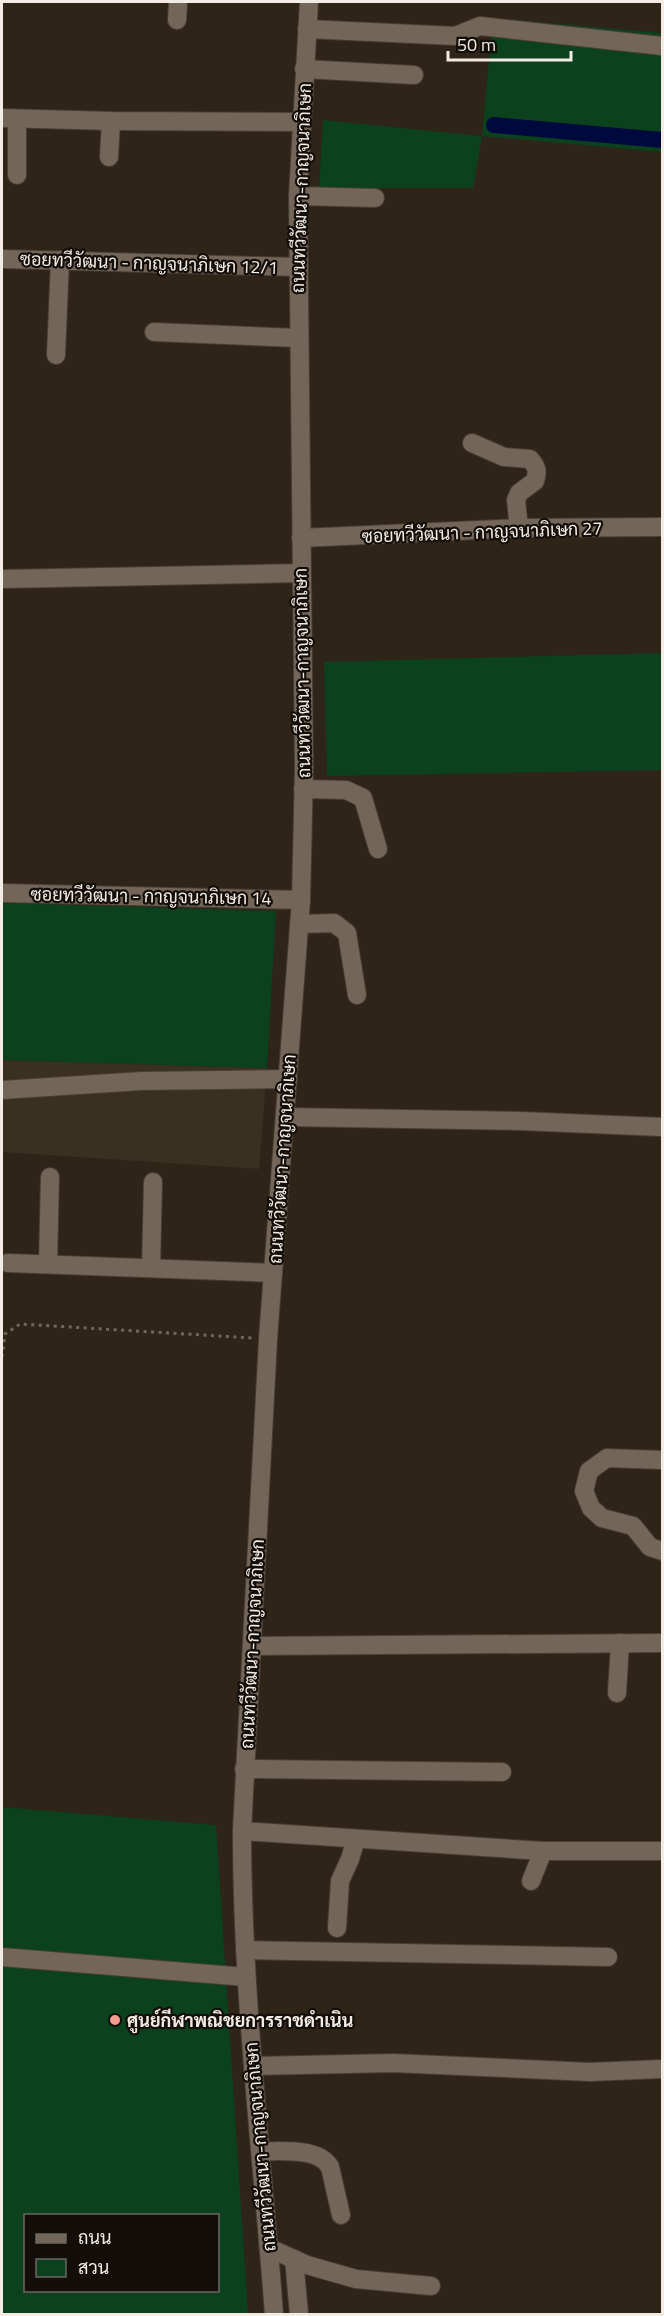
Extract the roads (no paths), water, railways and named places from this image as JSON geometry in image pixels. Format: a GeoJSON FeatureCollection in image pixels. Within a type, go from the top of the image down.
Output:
{"type":"FeatureCollection","features":[{"type":"Feature","properties":{"kind":"street"},"geometry":{"type":"LineString","coordinates":[[177,20],[178,2]]}},
{"type":"Feature","properties":{"kind":"street","name":"ถนนทวีวัฒนา-กาญจนาภิเษก"},"geometry":{"type":"LineString","coordinates":[[274,2314],[246,1977],[242,1832],[268,1339],[301,900],[302,573],[297,267],[298,196],[309,2]]}},
{"type":"Feature","properties":{"kind":"street"},"geometry":{"type":"LineString","coordinates":[[307,29],[455,36],[480,26],[663,46]]}},
{"type":"Feature","properties":{"kind":"street"},"geometry":{"type":"LineString","coordinates":[[304,69],[414,75]]}},
{"type":"Feature","properties":{"kind":"street"},"geometry":{"type":"LineString","coordinates":[[17,175],[9,118],[302,122]]}},
{"type":"Feature","properties":{"kind":"street"},"geometry":{"type":"LineString","coordinates":[[109,157],[111,121]]}},
{"type":"Feature","properties":{"kind":"street"},"geometry":{"type":"LineString","coordinates":[[298,196],[375,198]]}},
{"type":"Feature","properties":{"kind":"street","name":"ซอยทวีวัฒนา - กาญจนาภิเษก 12/1"},"geometry":{"type":"LineString","coordinates":[[2,259],[297,267]]}},
{"type":"Feature","properties":{"kind":"street"},"geometry":{"type":"LineString","coordinates":[[56,355],[60,261]]}},
{"type":"Feature","properties":{"kind":"street"},"geometry":{"type":"LineString","coordinates":[[154,332],[298,338]]}},
{"type":"Feature","properties":{"kind":"street"},"geometry":{"type":"LineString","coordinates":[[472,443],[504,457],[530,459],[536,465],[535,481],[519,493],[516,500],[519,528]]}},
{"type":"Feature","properties":{"kind":"street","name":"ซอยทวีวัฒนา - กาญจนาภิเษก 27"},"geometry":{"type":"LineString","coordinates":[[301,538],[519,528],[663,527]]}},
{"type":"Feature","properties":{"kind":"street"},"geometry":{"type":"LineString","coordinates":[[2,579],[302,573]]}},
{"type":"Feature","properties":{"kind":"street"},"geometry":{"type":"LineString","coordinates":[[303,789],[346,790],[363,798],[378,849]]}},
{"type":"Feature","properties":{"kind":"street","name":"ซอยทวีวัฒนา - กาญจนาภิเษก 14"},"geometry":{"type":"LineString","coordinates":[[2,892],[301,900]]}},
{"type":"Feature","properties":{"kind":"street"},"geometry":{"type":"LineString","coordinates":[[299,924],[334,923],[347,933],[357,995]]}},
{"type":"Feature","properties":{"kind":"street"},"geometry":{"type":"LineString","coordinates":[[2,1090],[142,1081],[288,1079]]}},
{"type":"Feature","properties":{"kind":"street"},"geometry":{"type":"LineString","coordinates":[[286,1117],[521,1121],[663,1127]]}},
{"type":"Feature","properties":{"kind":"street"},"geometry":{"type":"LineString","coordinates":[[48,1264],[50,1178]]}},
{"type":"Feature","properties":{"kind":"street"},"geometry":{"type":"LineString","coordinates":[[151,1269],[153,1182]]}},
{"type":"Feature","properties":{"kind":"street"},"geometry":{"type":"LineString","coordinates":[[8,1263],[273,1273]]}},
{"type":"Feature","properties":{"kind":"street"},"geometry":{"type":"LineString","coordinates":[[663,1460],[607,1458],[589,1471],[584,1491],[591,1508],[602,1518],[633,1526],[650,1547],[663,1551]]}},
{"type":"Feature","properties":{"kind":"street"},"geometry":{"type":"LineString","coordinates":[[617,1693],[620,1643]]}},
{"type":"Feature","properties":{"kind":"street"},"geometry":{"type":"LineString","coordinates":[[252,1646],[663,1643]]}},
{"type":"Feature","properties":{"kind":"street"},"geometry":{"type":"LineString","coordinates":[[244,1769],[502,1772]]}},
{"type":"Feature","properties":{"kind":"street"},"geometry":{"type":"LineString","coordinates":[[242,1832],[543,1851],[663,1851]]}},
{"type":"Feature","properties":{"kind":"street"},"geometry":{"type":"LineString","coordinates":[[337,1928],[340,1881],[356,1839]]}},
{"type":"Feature","properties":{"kind":"street"},"geometry":{"type":"LineString","coordinates":[[531,1881],[543,1851]]}},
{"type":"Feature","properties":{"kind":"street"},"geometry":{"type":"LineString","coordinates":[[245,1950],[608,1957]]}},
{"type":"Feature","properties":{"kind":"street"},"geometry":{"type":"LineString","coordinates":[[2,1957],[246,1977]]}},
{"type":"Feature","properties":{"kind":"street"},"geometry":{"type":"LineString","coordinates":[[254,2066],[393,2062],[590,2072],[663,2069]]}},
{"type":"Feature","properties":{"kind":"street"},"geometry":{"type":"LineString","coordinates":[[261,2151],[318,2155],[326,2160],[330,2167],[341,2215]]}},
{"type":"Feature","properties":{"kind":"street"},"geometry":{"type":"LineString","coordinates":[[269,2248],[332,2274],[356,2279],[431,2286]]}},
{"type":"Feature","properties":{"kind":"street"},"geometry":{"type":"LineString","coordinates":[[294,2259],[299,2314]]}},
{"type":"Feature","properties":{"kind":"waterway"},"geometry":{"type":"LineString","coordinates":[[494,125],[662,140]]}},
{"type":"Feature","properties":{"kind":"place","name":"ศูนย์กีฬาพณิชยการราชดำเนิน"},"geometry":{"type":"Point","coordinates":[115,2020]}}]}
